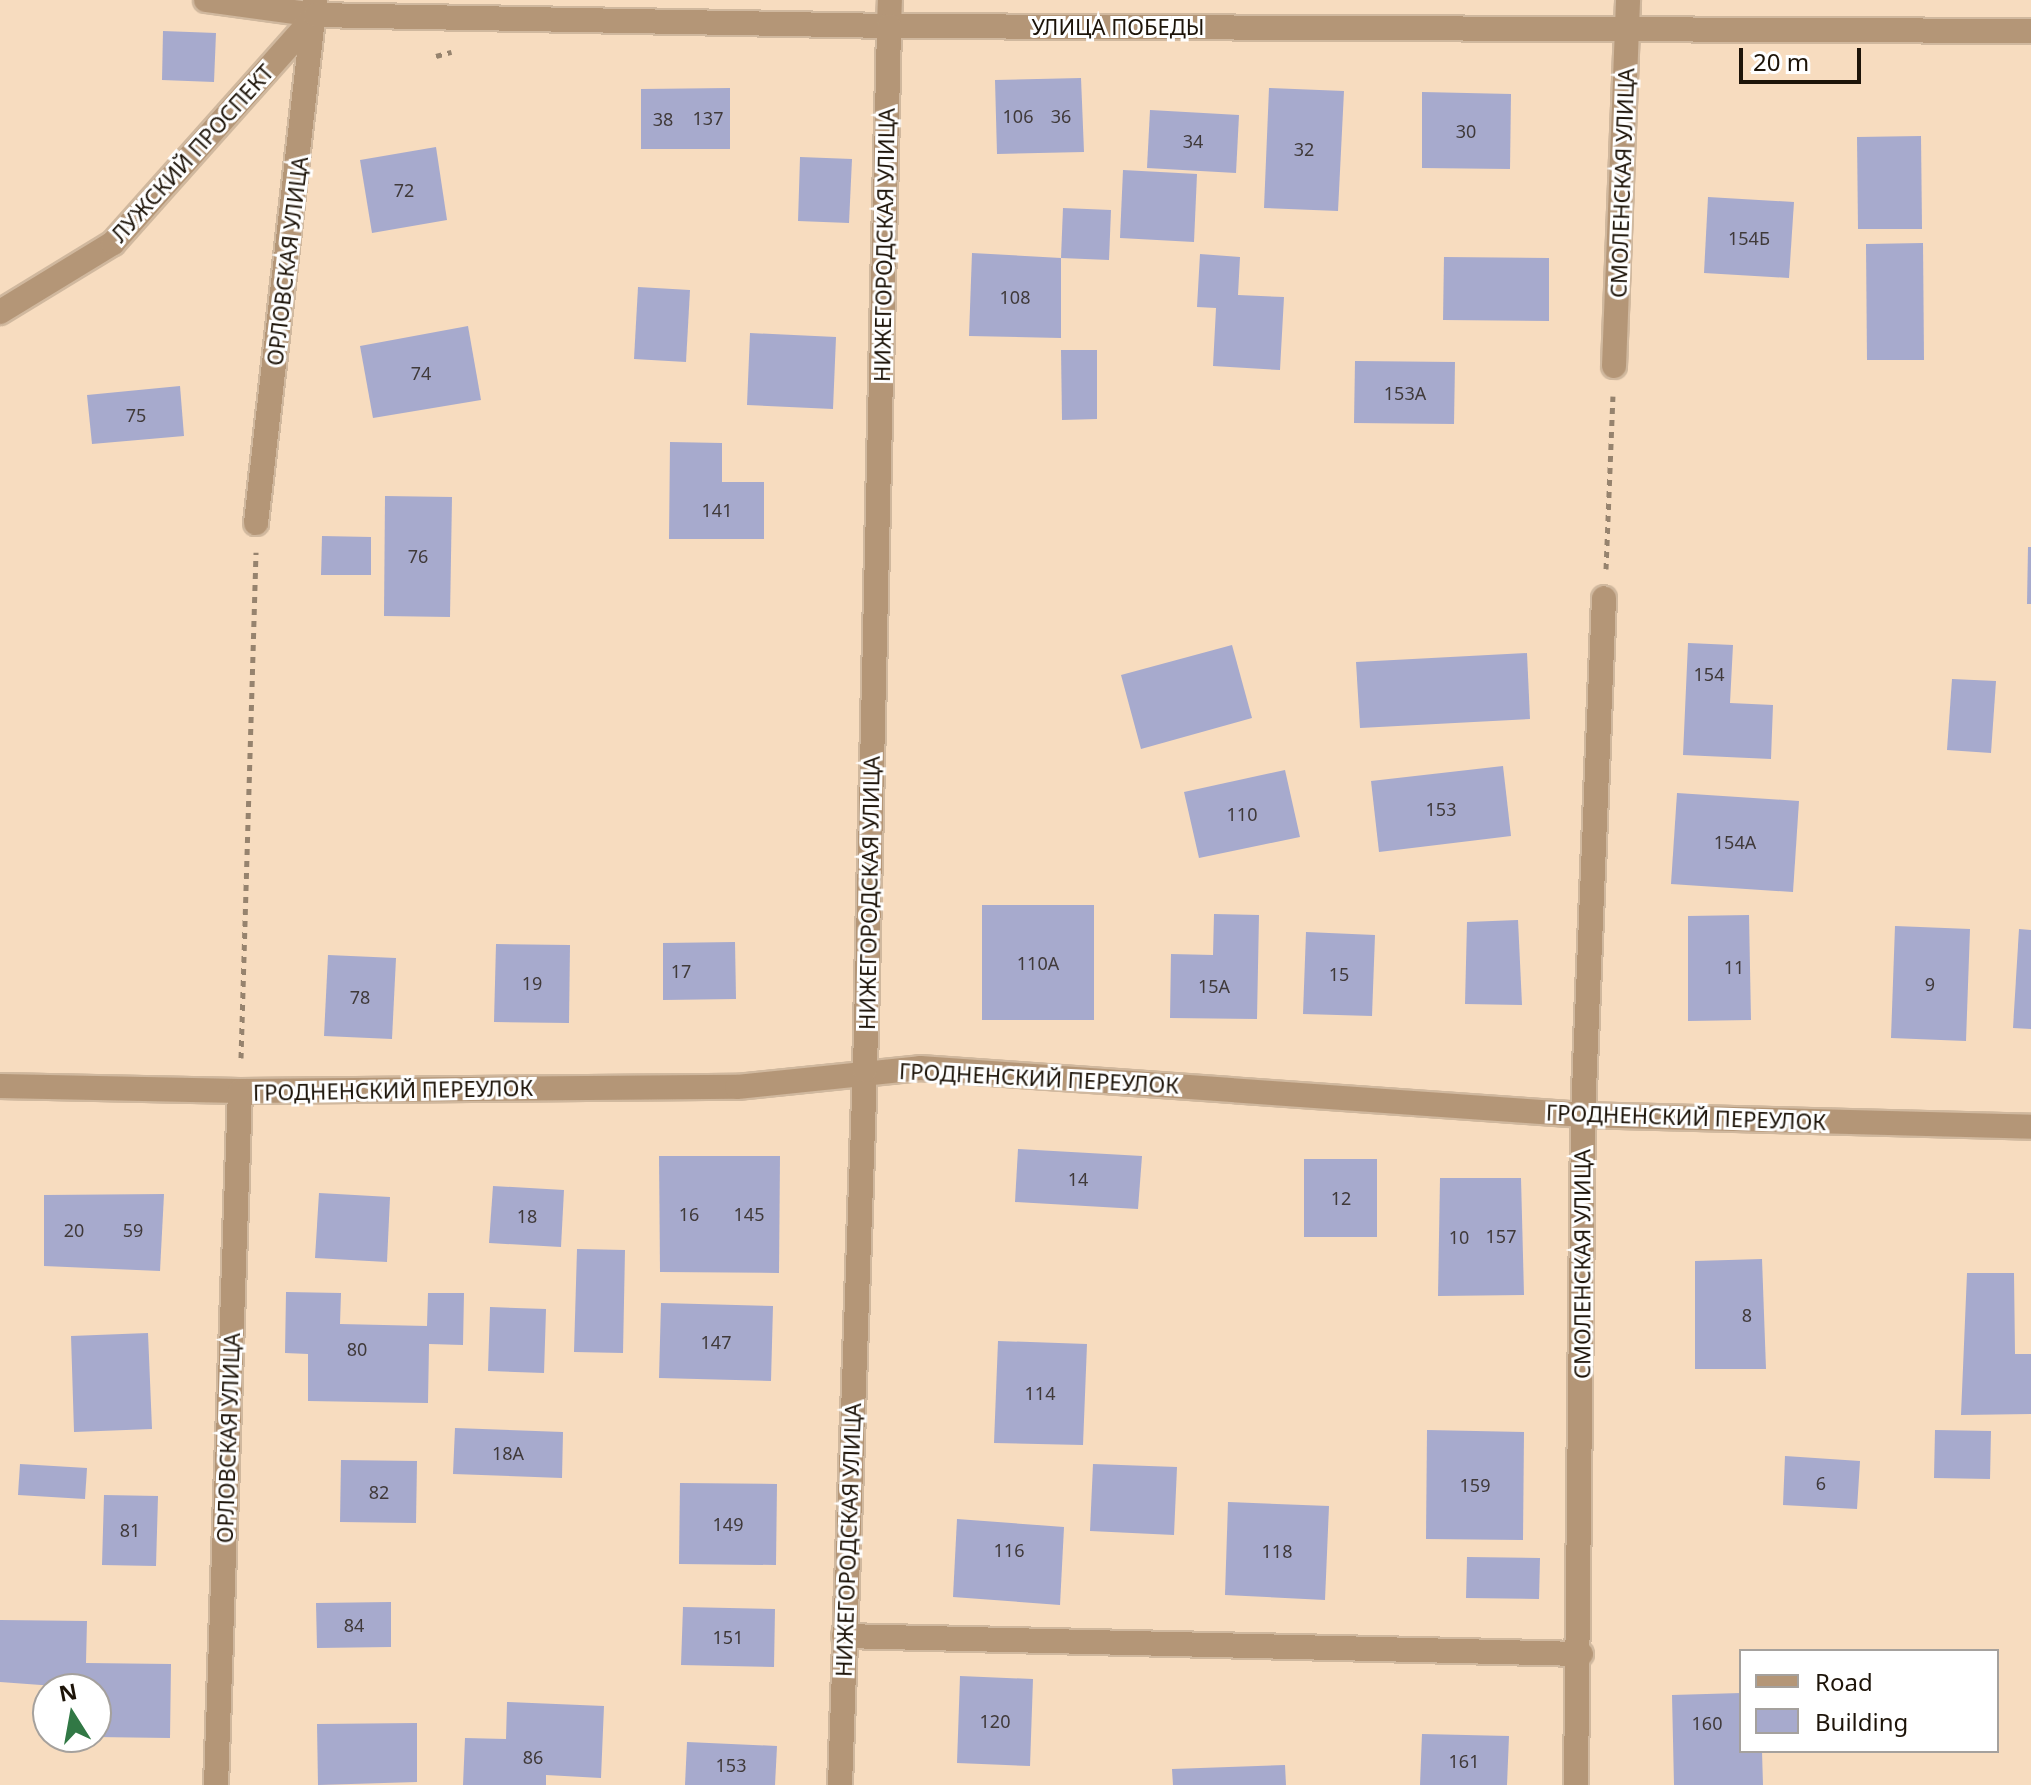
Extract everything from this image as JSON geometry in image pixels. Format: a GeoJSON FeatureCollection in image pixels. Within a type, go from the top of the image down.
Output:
{"type":"FeatureCollection","features":[{"type":"Feature","properties":{"kind":"street","name":"УЛИЦА ПОБЕДЫ"},"geometry":{"type":"LineString","coordinates":[[206,0],[889,26],[2031,31]]}},
{"type":"Feature","properties":{"kind":"street","name":"НИЖЕГОРОДСКАЯ УЛИЦА"},"geometry":{"type":"LineString","coordinates":[[840,1785],[865,1070],[890,0]]}},
{"type":"Feature","properties":{"kind":"street","name":"СМОЛЕНСКАЯ УЛИЦА"},"geometry":{"type":"LineString","coordinates":[[1614,366],[1628,0]]}},
{"type":"Feature","properties":{"kind":"street","name":"ЛУЖСКИЙ ПРОСПЕКТ"},"geometry":{"type":"LineString","coordinates":[[0,312],[113,243],[319,5]]}},
{"type":"Feature","properties":{"kind":"street","name":"ОРЛОВСКАЯ УЛИЦА"},"geometry":{"type":"LineString","coordinates":[[256,523],[319,5]]}},
{"type":"Feature","properties":{"kind":"street","name":"СМОЛЕНСКАЯ УЛИЦА"},"geometry":{"type":"LineString","coordinates":[[1576,1785],[1581,1654],[1583,1115],[1604,598]]}},
{"type":"Feature","properties":{"kind":"street","name":"ГРОДНЕНСКИЙ ПЕРЕУЛОК"},"geometry":{"type":"LineString","coordinates":[[0,1086],[240,1091],[737,1087],[865,1070],[920,1068],[1583,1115],[2031,1127]]}},
{"type":"Feature","properties":{"kind":"street","name":"ОРЛОВСКАЯ УЛИЦА"},"geometry":{"type":"LineString","coordinates":[[216,1785],[240,1091]]}},
{"type":"Feature","properties":{"kind":"street"},"geometry":{"type":"LineString","coordinates":[[844,1636],[1581,1654]]}},
{"type":"Feature","properties":{"kind":"path"},"geometry":{"type":"LineString","coordinates":[[1604,598],[1614,366]]}},
{"type":"Feature","properties":{"kind":"path"},"geometry":{"type":"LineString","coordinates":[[240,1091],[256,523]]}},
{"type":"Feature","properties":{"kind":"building"},"geometry":{"type":"Polygon","coordinates":[[[163,31],[216,33],[214,82],[162,80],[163,31]]]}},
{"type":"Feature","properties":{"kind":"building"},"geometry":{"type":"Polygon","coordinates":[[[1081,78],[1084,152],[997,154],[995,80],[1081,78]]]}},
{"type":"Feature","properties":{"kind":"building"},"geometry":{"type":"Polygon","coordinates":[[[730,88],[730,149],[641,149],[641,89],[730,88]]]}},
{"type":"Feature","properties":{"kind":"building"},"geometry":{"type":"Polygon","coordinates":[[[1269,88],[1344,91],[1338,211],[1264,208],[1269,88]]]}},
{"type":"Feature","properties":{"kind":"building"},"geometry":{"type":"Polygon","coordinates":[[[1422,92],[1511,94],[1510,169],[1422,168],[1422,92]]]}},
{"type":"Feature","properties":{"kind":"building"},"geometry":{"type":"Polygon","coordinates":[[[1150,110],[1239,115],[1236,173],[1147,168],[1150,110]]]}},
{"type":"Feature","properties":{"kind":"building"},"geometry":{"type":"Polygon","coordinates":[[[1921,136],[1922,229],[1858,229],[1857,137],[1921,136]]]}},
{"type":"Feature","properties":{"kind":"building"},"geometry":{"type":"Polygon","coordinates":[[[436,147],[447,220],[372,233],[360,160],[436,147]]]}},
{"type":"Feature","properties":{"kind":"building"},"geometry":{"type":"Polygon","coordinates":[[[800,157],[852,159],[849,223],[798,221],[800,157]]]}},
{"type":"Feature","properties":{"kind":"building"},"geometry":{"type":"Polygon","coordinates":[[[1123,170],[1197,174],[1194,242],[1120,238],[1123,170]]]}},
{"type":"Feature","properties":{"kind":"building"},"geometry":{"type":"Polygon","coordinates":[[[1708,197],[1794,202],[1789,278],[1704,273],[1708,197]]]}},
{"type":"Feature","properties":{"kind":"building"},"geometry":{"type":"Polygon","coordinates":[[[1063,208],[1111,210],[1109,260],[1061,258],[1063,208]]]}},
{"type":"Feature","properties":{"kind":"building"},"geometry":{"type":"Polygon","coordinates":[[[1923,243],[1924,360],[1867,360],[1866,244],[1923,243]]]}},
{"type":"Feature","properties":{"kind":"building"},"geometry":{"type":"Polygon","coordinates":[[[972,253],[1061,258],[1061,338],[969,336],[972,253]]]}},
{"type":"Feature","properties":{"kind":"building"},"geometry":{"type":"Polygon","coordinates":[[[1200,254],[1240,257],[1238,295],[1284,297],[1280,370],[1213,366],[1216,308],[1197,307],[1200,254]]]}},
{"type":"Feature","properties":{"kind":"building"},"geometry":{"type":"Polygon","coordinates":[[[1444,257],[1549,258],[1549,321],[1443,320],[1444,257]]]}},
{"type":"Feature","properties":{"kind":"building"},"geometry":{"type":"Polygon","coordinates":[[[638,287],[690,290],[686,362],[634,359],[638,287]]]}},
{"type":"Feature","properties":{"kind":"building"},"geometry":{"type":"Polygon","coordinates":[[[468,326],[481,400],[373,418],[360,346],[468,326]]]}},
{"type":"Feature","properties":{"kind":"building"},"geometry":{"type":"Polygon","coordinates":[[[750,333],[836,337],[833,409],[747,405],[750,333]]]}},
{"type":"Feature","properties":{"kind":"building"},"geometry":{"type":"Polygon","coordinates":[[[1061,350],[1097,350],[1097,419],[1062,420],[1061,350]]]}},
{"type":"Feature","properties":{"kind":"building"},"geometry":{"type":"Polygon","coordinates":[[[1355,361],[1455,362],[1454,424],[1354,423],[1355,361]]]}},
{"type":"Feature","properties":{"kind":"building"},"geometry":{"type":"Polygon","coordinates":[[[180,386],[184,436],[92,444],[87,395],[180,386]]]}},
{"type":"Feature","properties":{"kind":"building"},"geometry":{"type":"Polygon","coordinates":[[[670,442],[722,443],[722,482],[764,482],[764,539],[669,539],[670,442]]]}},
{"type":"Feature","properties":{"kind":"building"},"geometry":{"type":"Polygon","coordinates":[[[385,496],[452,497],[450,617],[384,616],[385,496]]]}},
{"type":"Feature","properties":{"kind":"building"},"geometry":{"type":"Polygon","coordinates":[[[322,536],[371,537],[371,575],[321,575],[322,536]]]}},
{"type":"Feature","properties":{"kind":"building"},"geometry":{"type":"Polygon","coordinates":[[[2028,547],[2031,547],[2031,604],[2027,604],[2028,547]]]}},
{"type":"Feature","properties":{"kind":"building"},"geometry":{"type":"Polygon","coordinates":[[[1688,643],[1733,645],[1730,703],[1773,705],[1771,759],[1683,755],[1688,643]]]}},
{"type":"Feature","properties":{"kind":"building"},"geometry":{"type":"Polygon","coordinates":[[[1232,645],[1252,718],[1141,749],[1121,675],[1232,645]]]}},
{"type":"Feature","properties":{"kind":"building"},"geometry":{"type":"Polygon","coordinates":[[[1527,653],[1530,719],[1360,728],[1356,662],[1527,653]]]}},
{"type":"Feature","properties":{"kind":"building"},"geometry":{"type":"Polygon","coordinates":[[[1952,679],[1996,681],[1991,753],[1947,750],[1952,679]]]}},
{"type":"Feature","properties":{"kind":"building"},"geometry":{"type":"Polygon","coordinates":[[[1503,766],[1511,836],[1379,852],[1371,781],[1503,766]]]}},
{"type":"Feature","properties":{"kind":"building"},"geometry":{"type":"Polygon","coordinates":[[[1285,770],[1300,837],[1199,858],[1184,792],[1285,770]]]}},
{"type":"Feature","properties":{"kind":"building"},"geometry":{"type":"Polygon","coordinates":[[[1677,793],[1799,801],[1793,892],[1671,884],[1677,793]]]}},
{"type":"Feature","properties":{"kind":"building"},"geometry":{"type":"Polygon","coordinates":[[[982,905],[1094,905],[1094,1020],[982,1020],[982,905]]]}},
{"type":"Feature","properties":{"kind":"building"},"geometry":{"type":"Polygon","coordinates":[[[1214,914],[1259,915],[1257,1019],[1170,1018],[1171,954],[1213,955],[1214,914]]]}},
{"type":"Feature","properties":{"kind":"building"},"geometry":{"type":"Polygon","coordinates":[[[1749,915],[1751,1020],[1688,1021],[1688,916],[1749,915]]]}},
{"type":"Feature","properties":{"kind":"building"},"geometry":{"type":"Polygon","coordinates":[[[1518,920],[1522,1005],[1465,1004],[1467,922],[1518,920]]]}},
{"type":"Feature","properties":{"kind":"building"},"geometry":{"type":"Polygon","coordinates":[[[1895,926],[1970,929],[1966,1041],[1891,1038],[1895,926]]]}},
{"type":"Feature","properties":{"kind":"building"},"geometry":{"type":"Polygon","coordinates":[[[2019,929],[2031,930],[2031,1029],[2013,1028],[2019,929]]]}},
{"type":"Feature","properties":{"kind":"building"},"geometry":{"type":"Polygon","coordinates":[[[1306,932],[1375,935],[1372,1016],[1303,1014],[1306,932]]]}},
{"type":"Feature","properties":{"kind":"building"},"geometry":{"type":"Polygon","coordinates":[[[735,942],[736,999],[663,1000],[663,943],[735,942]]]}},
{"type":"Feature","properties":{"kind":"building"},"geometry":{"type":"Polygon","coordinates":[[[496,944],[570,945],[569,1023],[494,1022],[496,944]]]}},
{"type":"Feature","properties":{"kind":"building"},"geometry":{"type":"Polygon","coordinates":[[[328,955],[396,958],[392,1039],[324,1036],[328,955]]]}},
{"type":"Feature","properties":{"kind":"building"},"geometry":{"type":"Polygon","coordinates":[[[1018,1149],[1142,1156],[1138,1209],[1015,1202],[1018,1149]]]}},
{"type":"Feature","properties":{"kind":"building"},"geometry":{"type":"Polygon","coordinates":[[[659,1156],[780,1156],[779,1273],[660,1272],[659,1156]]]}},
{"type":"Feature","properties":{"kind":"building"},"geometry":{"type":"Polygon","coordinates":[[[1304,1159],[1377,1159],[1377,1237],[1304,1237],[1304,1159]]]}},
{"type":"Feature","properties":{"kind":"building"},"geometry":{"type":"Polygon","coordinates":[[[1440,1178],[1521,1178],[1524,1295],[1438,1296],[1440,1178]]]}},
{"type":"Feature","properties":{"kind":"building"},"geometry":{"type":"Polygon","coordinates":[[[493,1186],[564,1190],[561,1247],[489,1243],[493,1186]]]}},
{"type":"Feature","properties":{"kind":"building"},"geometry":{"type":"Polygon","coordinates":[[[319,1193],[390,1197],[387,1262],[315,1258],[319,1193]]]}},
{"type":"Feature","properties":{"kind":"building"},"geometry":{"type":"Polygon","coordinates":[[[164,1194],[160,1271],[44,1266],[44,1195],[164,1194]]]}},
{"type":"Feature","properties":{"kind":"building"},"geometry":{"type":"Polygon","coordinates":[[[577,1249],[625,1250],[623,1353],[574,1352],[577,1249]]]}},
{"type":"Feature","properties":{"kind":"building"},"geometry":{"type":"Polygon","coordinates":[[[1762,1259],[1766,1369],[1695,1369],[1695,1261],[1762,1259]]]}},
{"type":"Feature","properties":{"kind":"building"},"geometry":{"type":"Polygon","coordinates":[[[1967,1273],[2014,1273],[2015,1354],[2031,1354],[2031,1414],[1961,1415],[1967,1273]]]}},
{"type":"Feature","properties":{"kind":"building"},"geometry":{"type":"Polygon","coordinates":[[[286,1292],[341,1293],[340,1324],[427,1326],[428,1293],[464,1293],[463,1345],[429,1344],[428,1403],[308,1401],[308,1354],[285,1353],[286,1292]]]}},
{"type":"Feature","properties":{"kind":"building"},"geometry":{"type":"Polygon","coordinates":[[[661,1303],[773,1306],[771,1381],[659,1378],[661,1303]]]}},
{"type":"Feature","properties":{"kind":"building"},"geometry":{"type":"Polygon","coordinates":[[[490,1307],[546,1309],[544,1373],[488,1371],[490,1307]]]}},
{"type":"Feature","properties":{"kind":"building"},"geometry":{"type":"Polygon","coordinates":[[[148,1333],[152,1429],[74,1432],[71,1336],[148,1333]]]}},
{"type":"Feature","properties":{"kind":"building"},"geometry":{"type":"Polygon","coordinates":[[[998,1341],[1087,1344],[1083,1445],[994,1443],[998,1341]]]}},
{"type":"Feature","properties":{"kind":"building"},"geometry":{"type":"Polygon","coordinates":[[[455,1428],[563,1432],[562,1478],[453,1474],[455,1428]]]}},
{"type":"Feature","properties":{"kind":"building"},"geometry":{"type":"Polygon","coordinates":[[[1427,1430],[1524,1432],[1523,1540],[1426,1539],[1427,1430]]]}},
{"type":"Feature","properties":{"kind":"building"},"geometry":{"type":"Polygon","coordinates":[[[1935,1430],[1991,1431],[1990,1479],[1934,1478],[1935,1430]]]}},
{"type":"Feature","properties":{"kind":"building"},"geometry":{"type":"Polygon","coordinates":[[[1785,1456],[1860,1461],[1857,1509],[1783,1505],[1785,1456]]]}},
{"type":"Feature","properties":{"kind":"building"},"geometry":{"type":"Polygon","coordinates":[[[341,1460],[417,1461],[416,1523],[340,1522],[341,1460]]]}},
{"type":"Feature","properties":{"kind":"building"},"geometry":{"type":"Polygon","coordinates":[[[20,1464],[87,1468],[85,1499],[18,1495],[20,1464]]]}},
{"type":"Feature","properties":{"kind":"building"},"geometry":{"type":"Polygon","coordinates":[[[1093,1464],[1177,1467],[1174,1535],[1090,1531],[1093,1464]]]}},
{"type":"Feature","properties":{"kind":"building"},"geometry":{"type":"Polygon","coordinates":[[[680,1483],[777,1484],[776,1565],[679,1564],[680,1483]]]}},
{"type":"Feature","properties":{"kind":"building"},"geometry":{"type":"Polygon","coordinates":[[[104,1495],[158,1496],[156,1566],[102,1565],[104,1495]]]}},
{"type":"Feature","properties":{"kind":"building"},"geometry":{"type":"Polygon","coordinates":[[[1228,1502],[1329,1506],[1325,1600],[1225,1595],[1228,1502]]]}},
{"type":"Feature","properties":{"kind":"building"},"geometry":{"type":"Polygon","coordinates":[[[957,1519],[1064,1527],[1060,1605],[953,1597],[957,1519]]]}},
{"type":"Feature","properties":{"kind":"building"},"geometry":{"type":"Polygon","coordinates":[[[1467,1557],[1540,1558],[1539,1599],[1466,1598],[1467,1557]]]}},
{"type":"Feature","properties":{"kind":"building"},"geometry":{"type":"Polygon","coordinates":[[[391,1602],[391,1647],[317,1648],[316,1603],[391,1602]]]}},
{"type":"Feature","properties":{"kind":"building"},"geometry":{"type":"Polygon","coordinates":[[[683,1607],[775,1609],[774,1667],[681,1665],[683,1607]]]}},
{"type":"Feature","properties":{"kind":"building"},"geometry":{"type":"Polygon","coordinates":[[[0,1620],[87,1621],[86,1663],[171,1664],[170,1738],[112,1737],[112,1673],[32,1673],[32,1684],[0,1682],[0,1620]]]}},
{"type":"Feature","properties":{"kind":"building"},"geometry":{"type":"Polygon","coordinates":[[[960,1676],[1033,1679],[1030,1766],[957,1763],[960,1676]]]}},
{"type":"Feature","properties":{"kind":"building"},"geometry":{"type":"Polygon","coordinates":[[[1739,1693],[1739,1753],[1762,1753],[1763,1785],[1674,1785],[1672,1695],[1739,1693]]]}},
{"type":"Feature","properties":{"kind":"building"},"geometry":{"type":"Polygon","coordinates":[[[507,1702],[604,1706],[601,1778],[546,1775],[546,1785],[463,1785],[465,1738],[506,1739],[507,1702]]]}},
{"type":"Feature","properties":{"kind":"building"},"geometry":{"type":"Polygon","coordinates":[[[417,1723],[417,1782],[318,1785],[317,1724],[417,1723]]]}},
{"type":"Feature","properties":{"kind":"building"},"geometry":{"type":"Polygon","coordinates":[[[1422,1734],[1509,1736],[1507,1785],[1420,1785],[1422,1734]]]}},
{"type":"Feature","properties":{"kind":"building"},"geometry":{"type":"Polygon","coordinates":[[[687,1742],[777,1746],[775,1785],[685,1785],[687,1742]]]}},
{"type":"Feature","properties":{"kind":"building"},"geometry":{"type":"Polygon","coordinates":[[[1285,1765],[1286,1785],[1173,1785],[1172,1769],[1285,1765]]]}}]}
